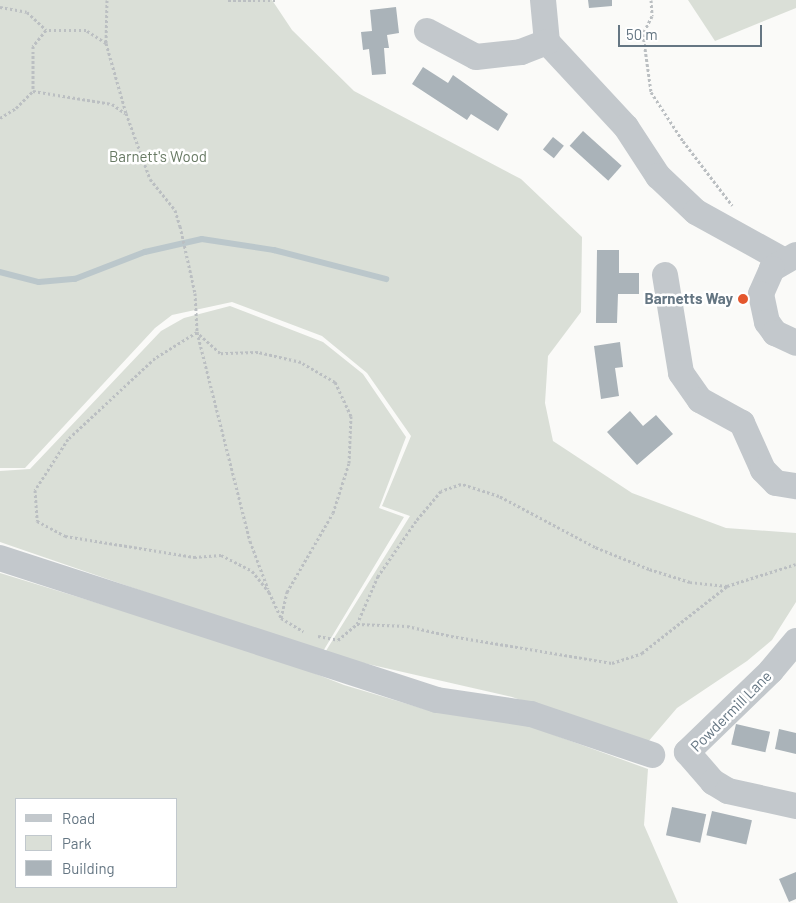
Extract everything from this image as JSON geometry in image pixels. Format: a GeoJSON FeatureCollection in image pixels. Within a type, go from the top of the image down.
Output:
{"type":"FeatureCollection","features":[{"type":"Feature","properties":{"kind":"street"},"geometry":{"type":"LineString","coordinates":[[543,0],[547,42],[626,126],[658,176],[696,212],[789,258],[764,281],[762,308],[775,333],[796,343]]}},
{"type":"Feature","properties":{"kind":"street"},"geometry":{"type":"LineString","coordinates":[[428,30],[476,58],[521,52],[547,42]]}},
{"type":"Feature","properties":{"kind":"street"},"geometry":{"type":"LineString","coordinates":[[665,275],[681,373],[700,400],[742,423],[763,470],[776,483],[796,486]]}},
{"type":"Feature","properties":{"kind":"street"},"geometry":{"type":"LineString","coordinates":[[0,558],[437,700],[531,714],[652,755]]}},
{"type":"Feature","properties":{"kind":"street","name":"Powdermill Lane"},"geometry":{"type":"LineString","coordinates":[[796,641],[771,671],[687,752],[713,782],[728,791],[796,806]]}},
{"type":"Feature","properties":{"kind":"path"},"geometry":{"type":"LineString","coordinates":[[107,0],[106,43],[126,113],[150,179],[175,210],[180,226],[195,294],[197,332],[250,541],[281,618],[309,634]]}},
{"type":"Feature","properties":{"kind":"path"},"geometry":{"type":"LineString","coordinates":[[228,0],[275,0]]}},
{"type":"Feature","properties":{"kind":"path"},"geometry":{"type":"LineString","coordinates":[[651,0],[652,16],[643,34],[651,92],[683,141],[737,212]]}},
{"type":"Feature","properties":{"kind":"path"},"geometry":{"type":"LineString","coordinates":[[0,7],[27,12],[46,30],[86,30],[106,43]]}},
{"type":"Feature","properties":{"kind":"path"},"geometry":{"type":"LineString","coordinates":[[0,118],[16,108],[32,92],[33,46],[46,30]]}},
{"type":"Feature","properties":{"kind":"path"},"geometry":{"type":"LineString","coordinates":[[32,92],[112,104],[126,113]]}},
{"type":"Feature","properties":{"kind":"path"},"geometry":{"type":"LineString","coordinates":[[197,332],[155,358],[68,438],[35,490],[37,521],[65,536],[194,557],[221,555],[252,571],[269,592]]}},
{"type":"Feature","properties":{"kind":"path"},"geometry":{"type":"LineString","coordinates":[[197,332],[220,353],[258,352],[301,362],[335,382],[351,416],[350,463],[333,513],[287,592],[281,618]]}},
{"type":"Feature","properties":{"kind":"path"},"geometry":{"type":"LineString","coordinates":[[315,635],[338,640],[357,624],[378,576],[416,521],[441,491],[461,484],[499,496],[595,547],[649,569],[690,582],[727,586]]}},
{"type":"Feature","properties":{"kind":"path"},"geometry":{"type":"LineString","coordinates":[[357,624],[407,626],[451,636],[612,663],[642,653],[727,586],[796,564]]}},
{"type":"Feature","properties":{"kind":"green space","name":"Barnett's Wood"},"geometry":{"type":"Polygon","coordinates":[[[0,0],[272,0],[292,30],[354,91],[521,179],[582,237],[581,312],[548,356],[545,403],[553,441],[632,493],[726,528],[796,533],[796,602],[772,640],[747,661],[677,708],[647,743],[512,697],[324,654],[410,516],[382,506],[411,436],[367,373],[322,336],[232,302],[172,315],[155,328],[25,468],[0,468],[0,0]]]}},
{"type":"Feature","properties":{"kind":"green space"},"geometry":{"type":"Polygon","coordinates":[[[688,0],[796,0],[796,8],[715,41],[688,0]]]}},
{"type":"Feature","properties":{"kind":"green space"},"geometry":{"type":"Polygon","coordinates":[[[230,306],[323,342],[363,374],[406,437],[379,508],[404,517],[322,653],[0,542],[0,471],[30,469],[161,331],[184,318],[230,306]]]}},
{"type":"Feature","properties":{"kind":"green space"},"geometry":{"type":"Polygon","coordinates":[[[0,573],[270,656],[344,685],[431,711],[524,724],[648,769],[644,825],[678,903],[0,903],[0,573]]]}},
{"type":"Feature","properties":{"kind":"building"},"geometry":{"type":"Polygon","coordinates":[[[588,0],[612,0],[612,6],[589,8],[588,0]]]}},
{"type":"Feature","properties":{"kind":"building"},"geometry":{"type":"Polygon","coordinates":[[[396,7],[399,33],[387,35],[389,48],[384,48],[386,74],[372,75],[369,49],[363,50],[361,32],[372,31],[370,10],[396,7]]]}},
{"type":"Feature","properties":{"kind":"building"},"geometry":{"type":"Polygon","coordinates":[[[423,67],[448,83],[453,75],[508,114],[498,131],[471,114],[467,120],[412,84],[423,67]]]}},
{"type":"Feature","properties":{"kind":"building"},"geometry":{"type":"Polygon","coordinates":[[[583,131],[622,166],[608,181],[570,146],[583,131]]]}},
{"type":"Feature","properties":{"kind":"building"},"geometry":{"type":"Polygon","coordinates":[[[553,137],[564,146],[554,158],[543,149],[553,137]]]}},
{"type":"Feature","properties":{"kind":"building"},"geometry":{"type":"Polygon","coordinates":[[[597,250],[619,250],[619,273],[639,273],[639,294],[618,294],[617,323],[596,323],[597,250]]]}},
{"type":"Feature","properties":{"kind":"building"},"geometry":{"type":"Polygon","coordinates":[[[620,342],[623,367],[615,368],[619,396],[601,399],[594,346],[620,342]]]}},
{"type":"Feature","properties":{"kind":"building"},"geometry":{"type":"Polygon","coordinates":[[[630,411],[643,426],[656,415],[673,434],[637,465],[607,432],[630,411]]]}},
{"type":"Feature","properties":{"kind":"building"},"geometry":{"type":"Polygon","coordinates":[[[736,724],[770,732],[765,752],[731,744],[736,724]]]}},
{"type":"Feature","properties":{"kind":"building"},"geometry":{"type":"Polygon","coordinates":[[[779,729],[796,733],[796,754],[775,749],[779,729]]]}},
{"type":"Feature","properties":{"kind":"building"},"geometry":{"type":"Polygon","coordinates":[[[672,807],[706,814],[700,843],[666,835],[672,807]]]}},
{"type":"Feature","properties":{"kind":"building"},"geometry":{"type":"Polygon","coordinates":[[[712,811],[752,820],[746,845],[706,835],[712,811]]]}},
{"type":"Feature","properties":{"kind":"building"},"geometry":{"type":"Polygon","coordinates":[[[796,872],[796,899],[789,902],[779,879],[796,872]]]}},
{"type":"Feature","properties":{"kind":"waterway"},"geometry":{"type":"LineString","coordinates":[[0,272],[39,282],[75,279],[145,252],[202,239],[274,250],[386,279]]}},
{"type":"Feature","properties":{"kind":"place","name":"Barnetts Way"},"geometry":{"type":"Point","coordinates":[743,299]}}]}
